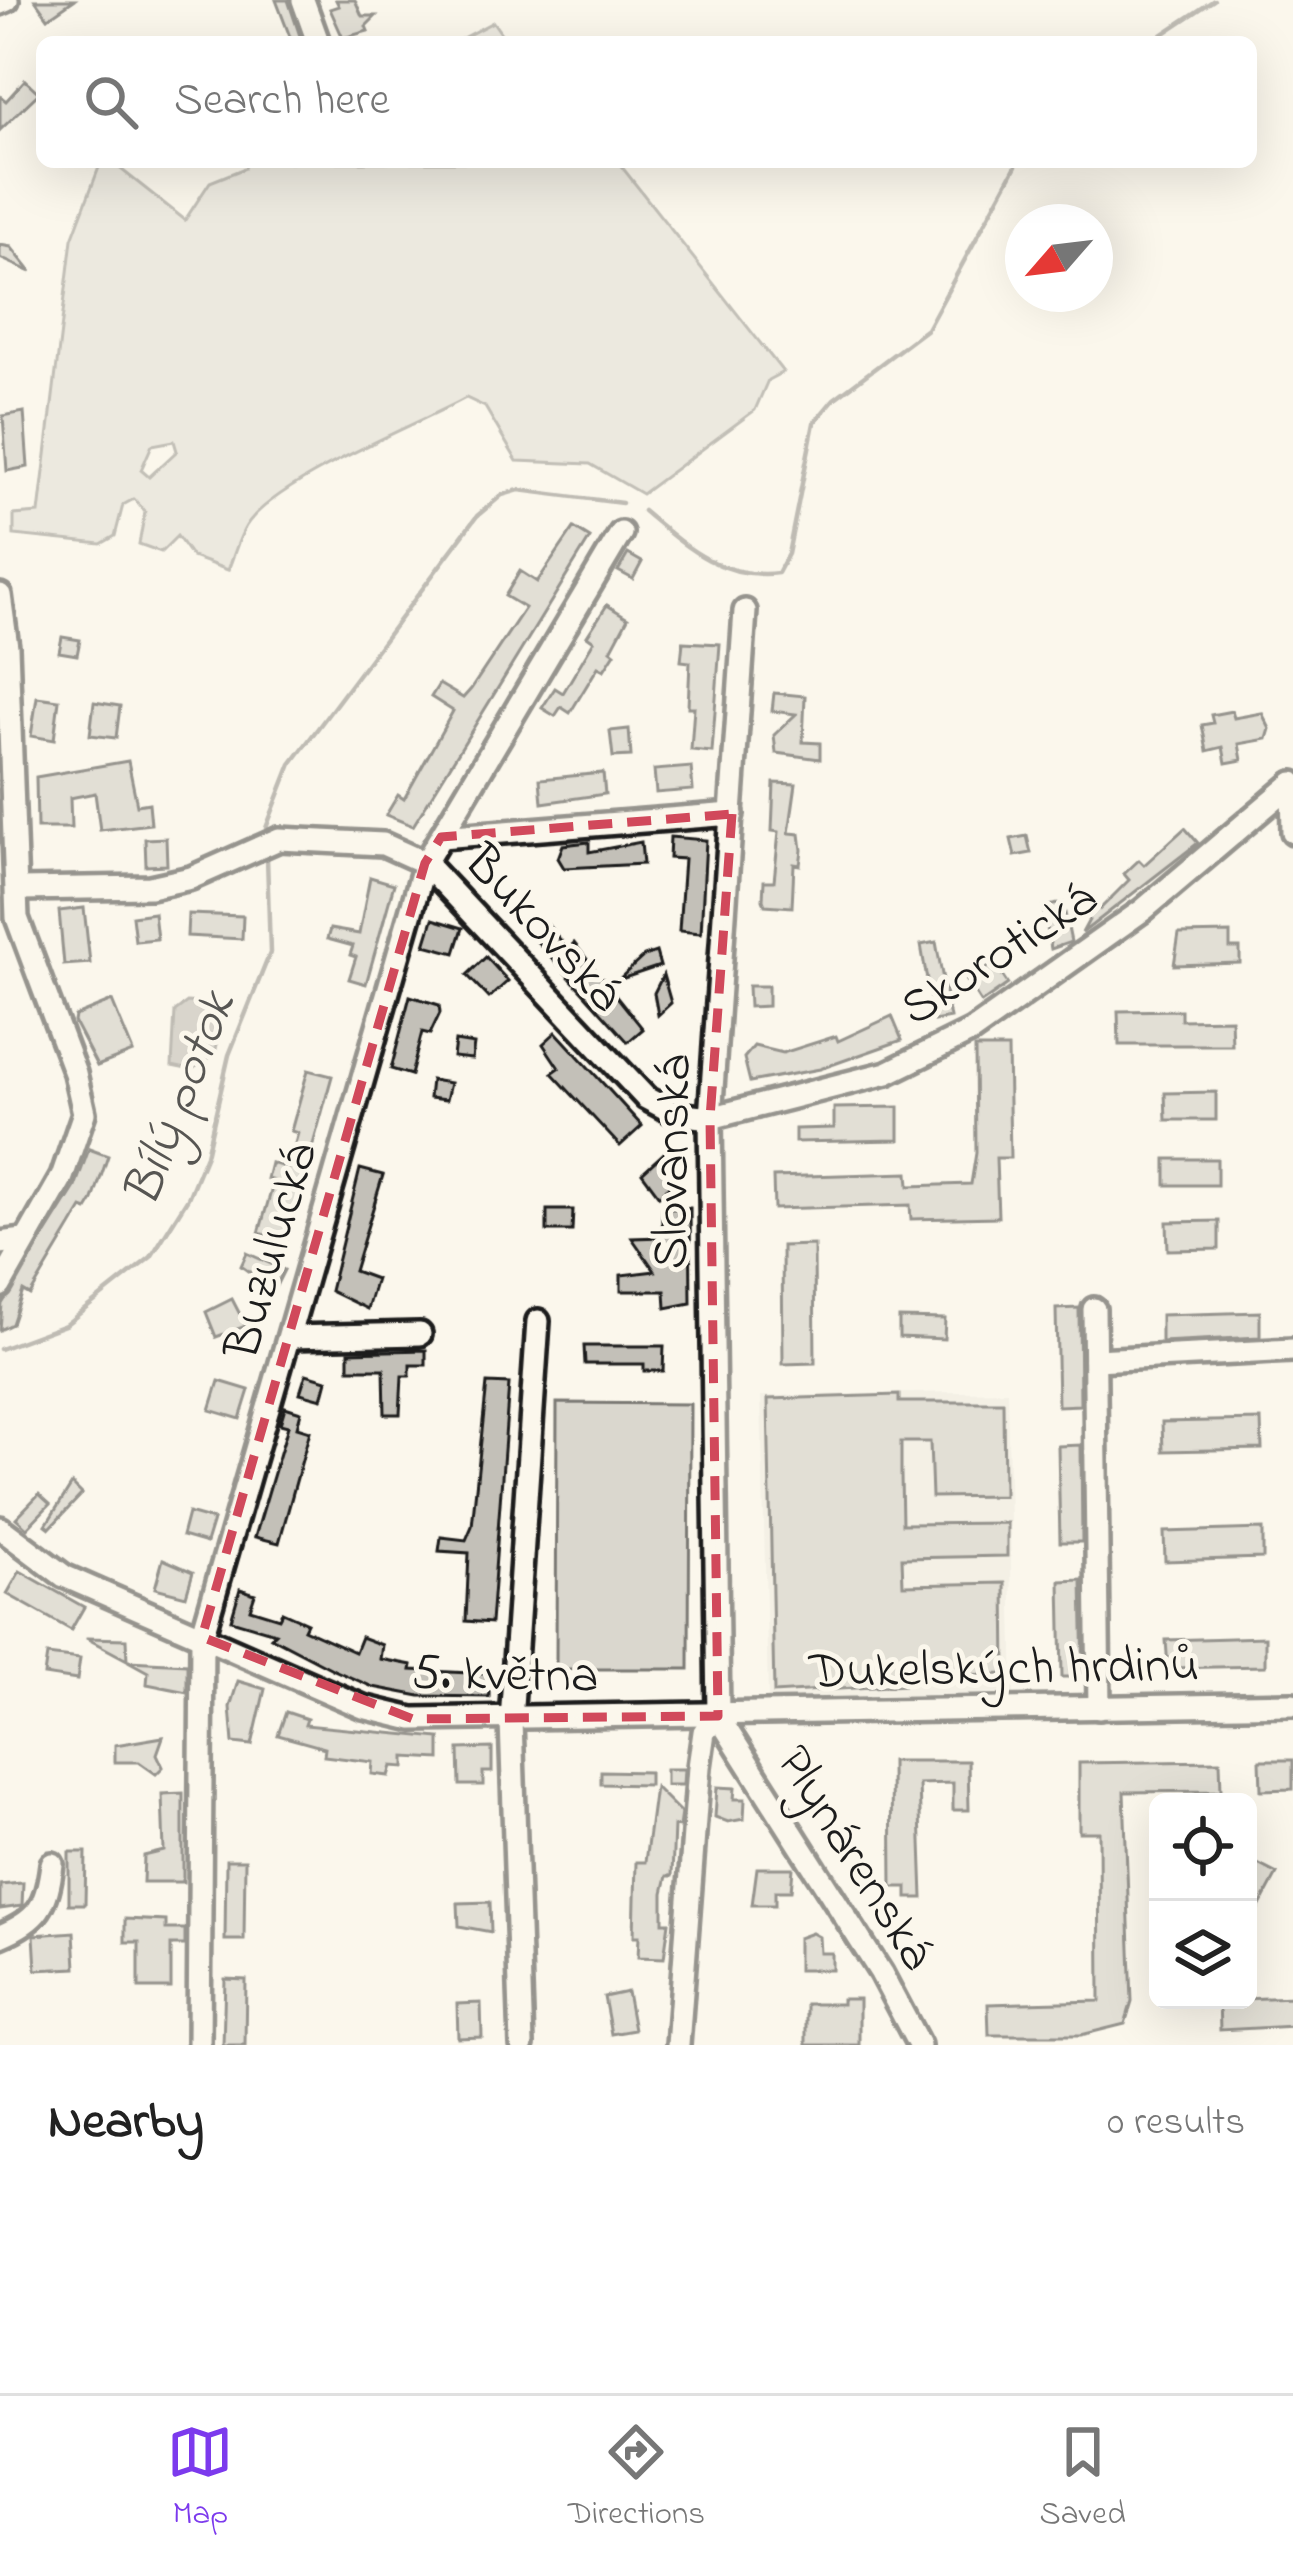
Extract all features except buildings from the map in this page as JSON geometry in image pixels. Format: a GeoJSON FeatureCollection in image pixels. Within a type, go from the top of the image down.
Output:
{"type":"FeatureCollection","features":[{"type":"Feature","properties":{"kind":"street"},"geometry":{"type":"LineString","coordinates":[[303,0],[316,36]]}},
{"type":"Feature","properties":{"kind":"street","name":"Buzulucká"},"geometry":{"type":"LineString","coordinates":[[199,2045],[202,1637],[425,863],[621,533]]}},
{"type":"Feature","properties":{"kind":"street"},"geometry":{"type":"LineString","coordinates":[[0,595],[9,865],[19,889],[17,919],[75,1073],[84,1113],[62,1177],[0,1286]]}},
{"type":"Feature","properties":{"kind":"street","name":"Slovanská"},"geometry":{"type":"LineString","coordinates":[[718,1717],[710,1118],[746,611]]}},
{"type":"Feature","properties":{"kind":"street"},"geometry":{"type":"LineString","coordinates":[[1293,784],[1293,832]]}},
{"type":"Feature","properties":{"kind":"street","name":"Skorotická"},"geometry":{"type":"LineString","coordinates":[[710,1118],[886,1073],[972,1031],[1143,910],[1293,784]]}},
{"type":"Feature","properties":{"kind":"street"},"geometry":{"type":"LineString","coordinates":[[441,837],[732,814]]}},
{"type":"Feature","properties":{"kind":"street","name":"Bukovská"},"geometry":{"type":"LineString","coordinates":[[19,889],[150,887],[191,878],[279,839],[383,844],[425,863],[646,1098],[676,1114],[710,1118]]}},
{"type":"Feature","properties":{"kind":"street"},"geometry":{"type":"LineString","coordinates":[[0,1243],[23,1240]]}},
{"type":"Feature","properties":{"kind":"street"},"geometry":{"type":"LineString","coordinates":[[1094,1309],[1099,1708]]}},
{"type":"Feature","properties":{"kind":"street"},"geometry":{"type":"LineString","coordinates":[[522,2045],[511,1721],[538,1322]]}},
{"type":"Feature","properties":{"kind":"street"},"geometry":{"type":"LineString","coordinates":[[290,1337],[420,1334]]}},
{"type":"Feature","properties":{"kind":"street"},"geometry":{"type":"LineString","coordinates":[[1095,1360],[1293,1350]]}},
{"type":"Feature","properties":{"kind":"street","name":"5. května"},"geometry":{"type":"LineString","coordinates":[[0,1528],[64,1576],[386,1714],[511,1721],[718,1717]]}},
{"type":"Feature","properties":{"kind":"street","name":"Dukelských hrdinů"},"geometry":{"type":"LineString","coordinates":[[718,1717],[1293,1704]]}},
{"type":"Feature","properties":{"kind":"street"},"geometry":{"type":"LineString","coordinates":[[678,2045],[699,1767],[704,1732],[718,1717]]}},
{"type":"Feature","properties":{"kind":"street","name":"Plynárenská"},"geometry":{"type":"LineString","coordinates":[[718,1717],[881,1973],[919,2045]]}},
{"type":"Feature","properties":{"kind":"street"},"geometry":{"type":"LineString","coordinates":[[0,1936],[30,1924],[49,1891],[52,1864]]}},
{"type":"Feature","properties":{"kind":"highlighted area"},"geometry":{"type":"Polygon","coordinates":[[[732,814],[710,1118],[718,1716],[413,1719],[202,1637],[425,863],[441,837],[732,814]]]}},
{"type":"Feature","properties":{"kind":"shaded area"},"geometry":{"type":"Polygon","coordinates":[[[493,22],[503,36],[466,36],[493,22]]]}},
{"type":"Feature","properties":{"kind":"shaded area"},"geometry":{"type":"Polygon","coordinates":[[[99,168],[120,168],[185,220],[210,182],[245,168],[623,168],[783,372],[768,380],[755,410],[642,494],[590,464],[517,461],[485,407],[466,398],[285,491],[246,526],[228,570],[192,557],[177,536],[161,552],[139,544],[145,512],[134,499],[123,505],[115,536],[101,544],[14,535],[14,515],[39,513],[72,239],[99,168]],[[174,441],[152,445],[141,470],[149,477],[177,451],[174,441]]]}},
{"type":"Feature","properties":{"kind":"shaded area"},"geometry":{"type":"Polygon","coordinates":[[[187,1002],[210,1004],[219,1028],[215,1054],[191,1070],[172,1066],[175,1011],[187,1002]]]}},
{"type":"Feature","properties":{"kind":"shaded area"},"geometry":{"type":"Polygon","coordinates":[[[1007,1391],[1014,1693],[768,1698],[761,1396],[1007,1391]]]}},
{"type":"Feature","properties":{"kind":"shaded area"},"geometry":{"type":"Polygon","coordinates":[[[557,1403],[690,1404],[689,1669],[556,1669],[557,1403]]]}},
{"type":"Feature","properties":{"kind":"waterway","name":"Bílý potok"},"geometry":{"type":"LineString","coordinates":[[1160,36],[1214,0]]}},
{"type":"Feature","properties":{"kind":"waterway","name":"Bílý potok"},"geometry":{"type":"LineString","coordinates":[[643,511],[689,548],[721,566],[778,573],[788,554],[814,423],[834,399],[927,329],[1015,168]]}},
{"type":"Feature","properties":{"kind":"waterway","name":"Bílý potok"},"geometry":{"type":"LineString","coordinates":[[266,828],[291,764],[477,516],[502,495],[519,490],[622,503]]}},
{"type":"Feature","properties":{"kind":"waterway","name":"Bílý potok"},"geometry":{"type":"LineString","coordinates":[[0,1349],[65,1325],[151,1257],[188,1198],[206,1155],[229,1055],[270,953],[267,857]]}}]}
